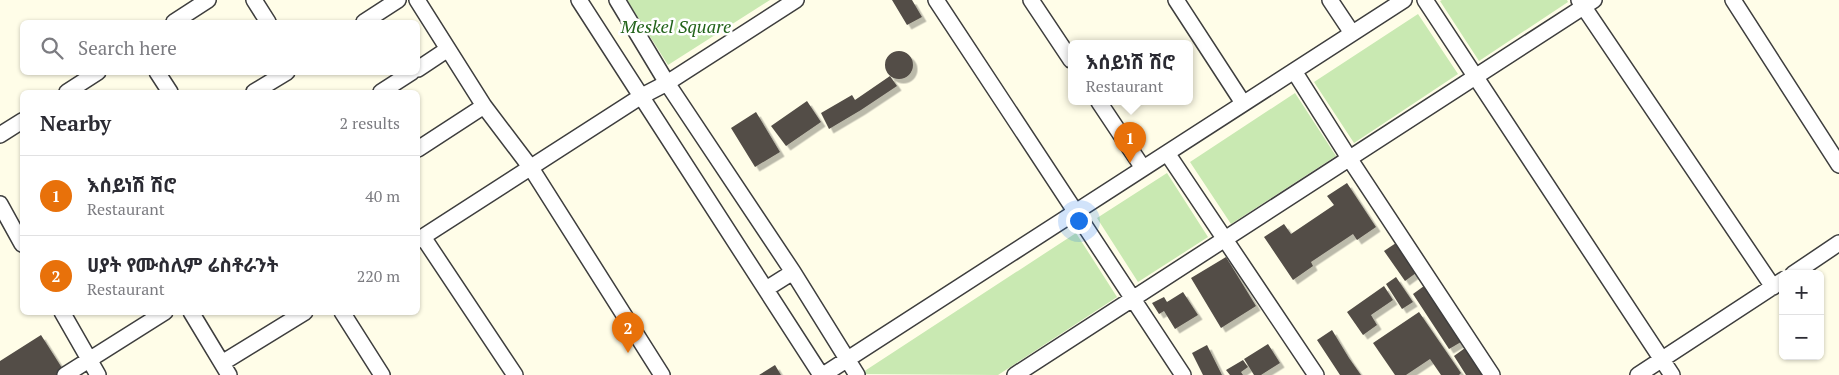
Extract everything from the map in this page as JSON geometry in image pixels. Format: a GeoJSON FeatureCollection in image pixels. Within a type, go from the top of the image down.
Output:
{"type":"FeatureCollection","features":[{"type":"Feature","properties":{"kind":"street"},"geometry":{"type":"LineString","coordinates":[[177,20],[208,0]]}},
{"type":"Feature","properties":{"kind":"street"},"geometry":{"type":"LineString","coordinates":[[254,0],[267,20]]}},
{"type":"Feature","properties":{"kind":"street"},"geometry":{"type":"LineString","coordinates":[[367,20],[398,0]]}},
{"type":"Feature","properties":{"kind":"street"},"geometry":{"type":"LineString","coordinates":[[417,0],[484,106],[531,168],[662,375]]}},
{"type":"Feature","properties":{"kind":"street"},"geometry":{"type":"LineString","coordinates":[[579,0],[640,97],[822,375],[1404,0]]}},
{"type":"Feature","properties":{"kind":"street"},"geometry":{"type":"LineString","coordinates":[[617,0],[668,83],[793,272],[857,375]]}},
{"type":"Feature","properties":{"kind":"street"},"geometry":{"type":"LineString","coordinates":[[515,375],[420,238],[640,97],[668,83],[796,0]]}},
{"type":"Feature","properties":{"kind":"street"},"geometry":{"type":"LineString","coordinates":[[936,0],[1183,375]]}},
{"type":"Feature","properties":{"kind":"street"},"geometry":{"type":"LineString","coordinates":[[1031,0],[1068,56]]}},
{"type":"Feature","properties":{"kind":"street"},"geometry":{"type":"LineString","coordinates":[[1176,0],[1244,103]]}},
{"type":"Feature","properties":{"kind":"street"},"geometry":{"type":"LineString","coordinates":[[1330,0],[1352,33]]}},
{"type":"Feature","properties":{"kind":"street"},"geometry":{"type":"LineString","coordinates":[[1425,0],[1672,375]]}},
{"type":"Feature","properties":{"kind":"street"},"geometry":{"type":"LineString","coordinates":[[1732,0],[1839,165]]}},
{"type":"Feature","properties":{"kind":"street"},"geometry":{"type":"LineString","coordinates":[[1015,375],[1475,77],[1585,2],[1778,284],[1638,375]]}},
{"type":"Feature","properties":{"kind":"street"},"geometry":{"type":"LineString","coordinates":[[420,68],[448,49]]}},
{"type":"Feature","properties":{"kind":"street"},"geometry":{"type":"LineString","coordinates":[[1294,71],[1492,375]]}},
{"type":"Feature","properties":{"kind":"street"},"geometry":{"type":"LineString","coordinates":[[70,90],[93,75]]}},
{"type":"Feature","properties":{"kind":"street"},"geometry":{"type":"LineString","coordinates":[[159,75],[169,90]]}},
{"type":"Feature","properties":{"kind":"street"},"geometry":{"type":"LineString","coordinates":[[257,90],[282,75]]}},
{"type":"Feature","properties":{"kind":"street"},"geometry":{"type":"LineString","coordinates":[[384,90],[407,75]]}},
{"type":"Feature","properties":{"kind":"street"},"geometry":{"type":"LineString","coordinates":[[1101,105],[1143,168]]}},
{"type":"Feature","properties":{"kind":"street"},"geometry":{"type":"LineString","coordinates":[[420,148],[484,106]]}},
{"type":"Feature","properties":{"kind":"street"},"geometry":{"type":"LineString","coordinates":[[0,136],[20,122]]}},
{"type":"Feature","properties":{"kind":"street"},"geometry":{"type":"LineString","coordinates":[[1167,153],[1316,375]]}},
{"type":"Feature","properties":{"kind":"street"},"geometry":{"type":"LineString","coordinates":[[0,204],[20,240]]}},
{"type":"Feature","properties":{"kind":"street"},"geometry":{"type":"LineString","coordinates":[[1799,270],[1839,244]]}},
{"type":"Feature","properties":{"kind":"street"},"geometry":{"type":"LineString","coordinates":[[766,289],[793,272]]}},
{"type":"Feature","properties":{"kind":"street"},"geometry":{"type":"LineString","coordinates":[[64,315],[98,375]]}},
{"type":"Feature","properties":{"kind":"street"},"geometry":{"type":"LineString","coordinates":[[64,375],[160,315]]}},
{"type":"Feature","properties":{"kind":"street"},"geometry":{"type":"LineString","coordinates":[[193,315],[226,369],[301,315]]}},
{"type":"Feature","properties":{"kind":"street"},"geometry":{"type":"LineString","coordinates":[[344,315],[382,375]]}},
{"type":"Feature","properties":{"kind":"green space","name":"Meskel Square"},"geometry":{"type":"Polygon","coordinates":[[[627,0],[770,0],[668,65],[627,0]]]}},
{"type":"Feature","properties":{"kind":"green space"},"geometry":{"type":"Polygon","coordinates":[[[1567,0],[1568,2],[1479,61],[1440,1],[1567,0]]]}},
{"type":"Feature","properties":{"kind":"green space"},"geometry":{"type":"Polygon","coordinates":[[[1418,14],[1458,74],[1354,143],[1314,82],[1418,14]]]}},
{"type":"Feature","properties":{"kind":"green space"},"geometry":{"type":"Polygon","coordinates":[[[1295,93],[1336,156],[1231,224],[1190,162],[1295,93]]]}},
{"type":"Feature","properties":{"kind":"green space"},"geometry":{"type":"Polygon","coordinates":[[[1167,173],[1208,237],[1138,282],[1097,218],[1167,173]]]}},
{"type":"Feature","properties":{"kind":"green space"},"geometry":{"type":"Polygon","coordinates":[[[1076,233],[1117,297],[998,375],[860,374],[1076,233]]]}},
{"type":"Feature","properties":{"kind":"building"},"geometry":{"type":"Polygon","coordinates":[[[892,0],[912,0],[922,17],[907,25],[892,0]]]}},
{"type":"Feature","properties":{"kind":"building"},"geometry":{"type":"Polygon","coordinates":[[[899,51],[909,55],[913,65],[909,75],[899,79],[889,75],[885,65],[889,55],[899,51]]]}},
{"type":"Feature","properties":{"kind":"building"},"geometry":{"type":"Polygon","coordinates":[[[890,76],[897,86],[829,129],[821,113],[852,95],[855,100],[890,76]]]}},
{"type":"Feature","properties":{"kind":"building"},"geometry":{"type":"Polygon","coordinates":[[[807,101],[821,122],[786,146],[771,126],[807,101]]]}},
{"type":"Feature","properties":{"kind":"building"},"geometry":{"type":"Polygon","coordinates":[[[756,112],[780,152],[755,167],[731,128],[756,112]]]}},
{"type":"Feature","properties":{"kind":"building"},"geometry":{"type":"Polygon","coordinates":[[[1347,183],[1376,227],[1357,240],[1353,234],[1311,262],[1313,266],[1293,280],[1264,237],[1284,224],[1291,234],[1334,205],[1327,196],[1347,183]]]}},
{"type":"Feature","properties":{"kind":"building"},"geometry":{"type":"Polygon","coordinates":[[[1396,243],[1416,273],[1405,281],[1384,251],[1396,243]]]}},
{"type":"Feature","properties":{"kind":"building"},"geometry":{"type":"Polygon","coordinates":[[[1226,257],[1256,306],[1221,328],[1191,278],[1226,257]]]}},
{"type":"Feature","properties":{"kind":"building"},"geometry":{"type":"Polygon","coordinates":[[[1396,277],[1413,302],[1402,309],[1386,284],[1396,277]]]}},
{"type":"Feature","properties":{"kind":"building"},"geometry":{"type":"Polygon","coordinates":[[[1384,286],[1393,300],[1371,315],[1377,325],[1363,335],[1347,312],[1384,286]]]}},
{"type":"Feature","properties":{"kind":"building"},"geometry":{"type":"Polygon","coordinates":[[[1424,286],[1461,342],[1449,349],[1413,294],[1424,286]]]}},
{"type":"Feature","properties":{"kind":"building"},"geometry":{"type":"Polygon","coordinates":[[[1183,292],[1198,315],[1175,329],[1164,311],[1159,314],[1152,303],[1164,297],[1167,302],[1183,292]]]}},
{"type":"Feature","properties":{"kind":"building"},"geometry":{"type":"Polygon","coordinates":[[[1419,312],[1461,373],[1459,375],[1441,375],[1430,359],[1406,375],[1395,375],[1373,343],[1419,312]]]}},
{"type":"Feature","properties":{"kind":"building"},"geometry":{"type":"Polygon","coordinates":[[[1332,330],[1361,375],[1340,375],[1317,340],[1332,330]]]}},
{"type":"Feature","properties":{"kind":"building"},"geometry":{"type":"Polygon","coordinates":[[[41,335],[64,371],[58,375],[0,375],[0,361],[41,335]]]}},
{"type":"Feature","properties":{"kind":"building"},"geometry":{"type":"Polygon","coordinates":[[[1268,344],[1280,363],[1261,375],[1254,375],[1244,359],[1268,344]]]}},
{"type":"Feature","properties":{"kind":"building"},"geometry":{"type":"Polygon","coordinates":[[[1207,345],[1222,375],[1203,375],[1192,353],[1207,345]]]}},
{"type":"Feature","properties":{"kind":"building"},"geometry":{"type":"Polygon","coordinates":[[[1465,348],[1483,375],[1466,375],[1454,356],[1465,348]]]}},
{"type":"Feature","properties":{"kind":"building"},"geometry":{"type":"Polygon","coordinates":[[[1243,360],[1248,367],[1241,372],[1243,375],[1230,375],[1226,370],[1243,360]]]}},
{"type":"Feature","properties":{"kind":"building"},"geometry":{"type":"Polygon","coordinates":[[[775,365],[781,375],[759,375],[775,365]]]}},
{"type":"Feature","properties":{"kind":"place","name":"እሰይነሽ ሽሮ"},"geometry":{"type":"Point","coordinates":[1130,163]}},
{"type":"Feature","properties":{"kind":"place","name":"ሀያት የሙስሊም ሬስቶራንት"},"geometry":{"type":"Point","coordinates":[628,353]}}]}
